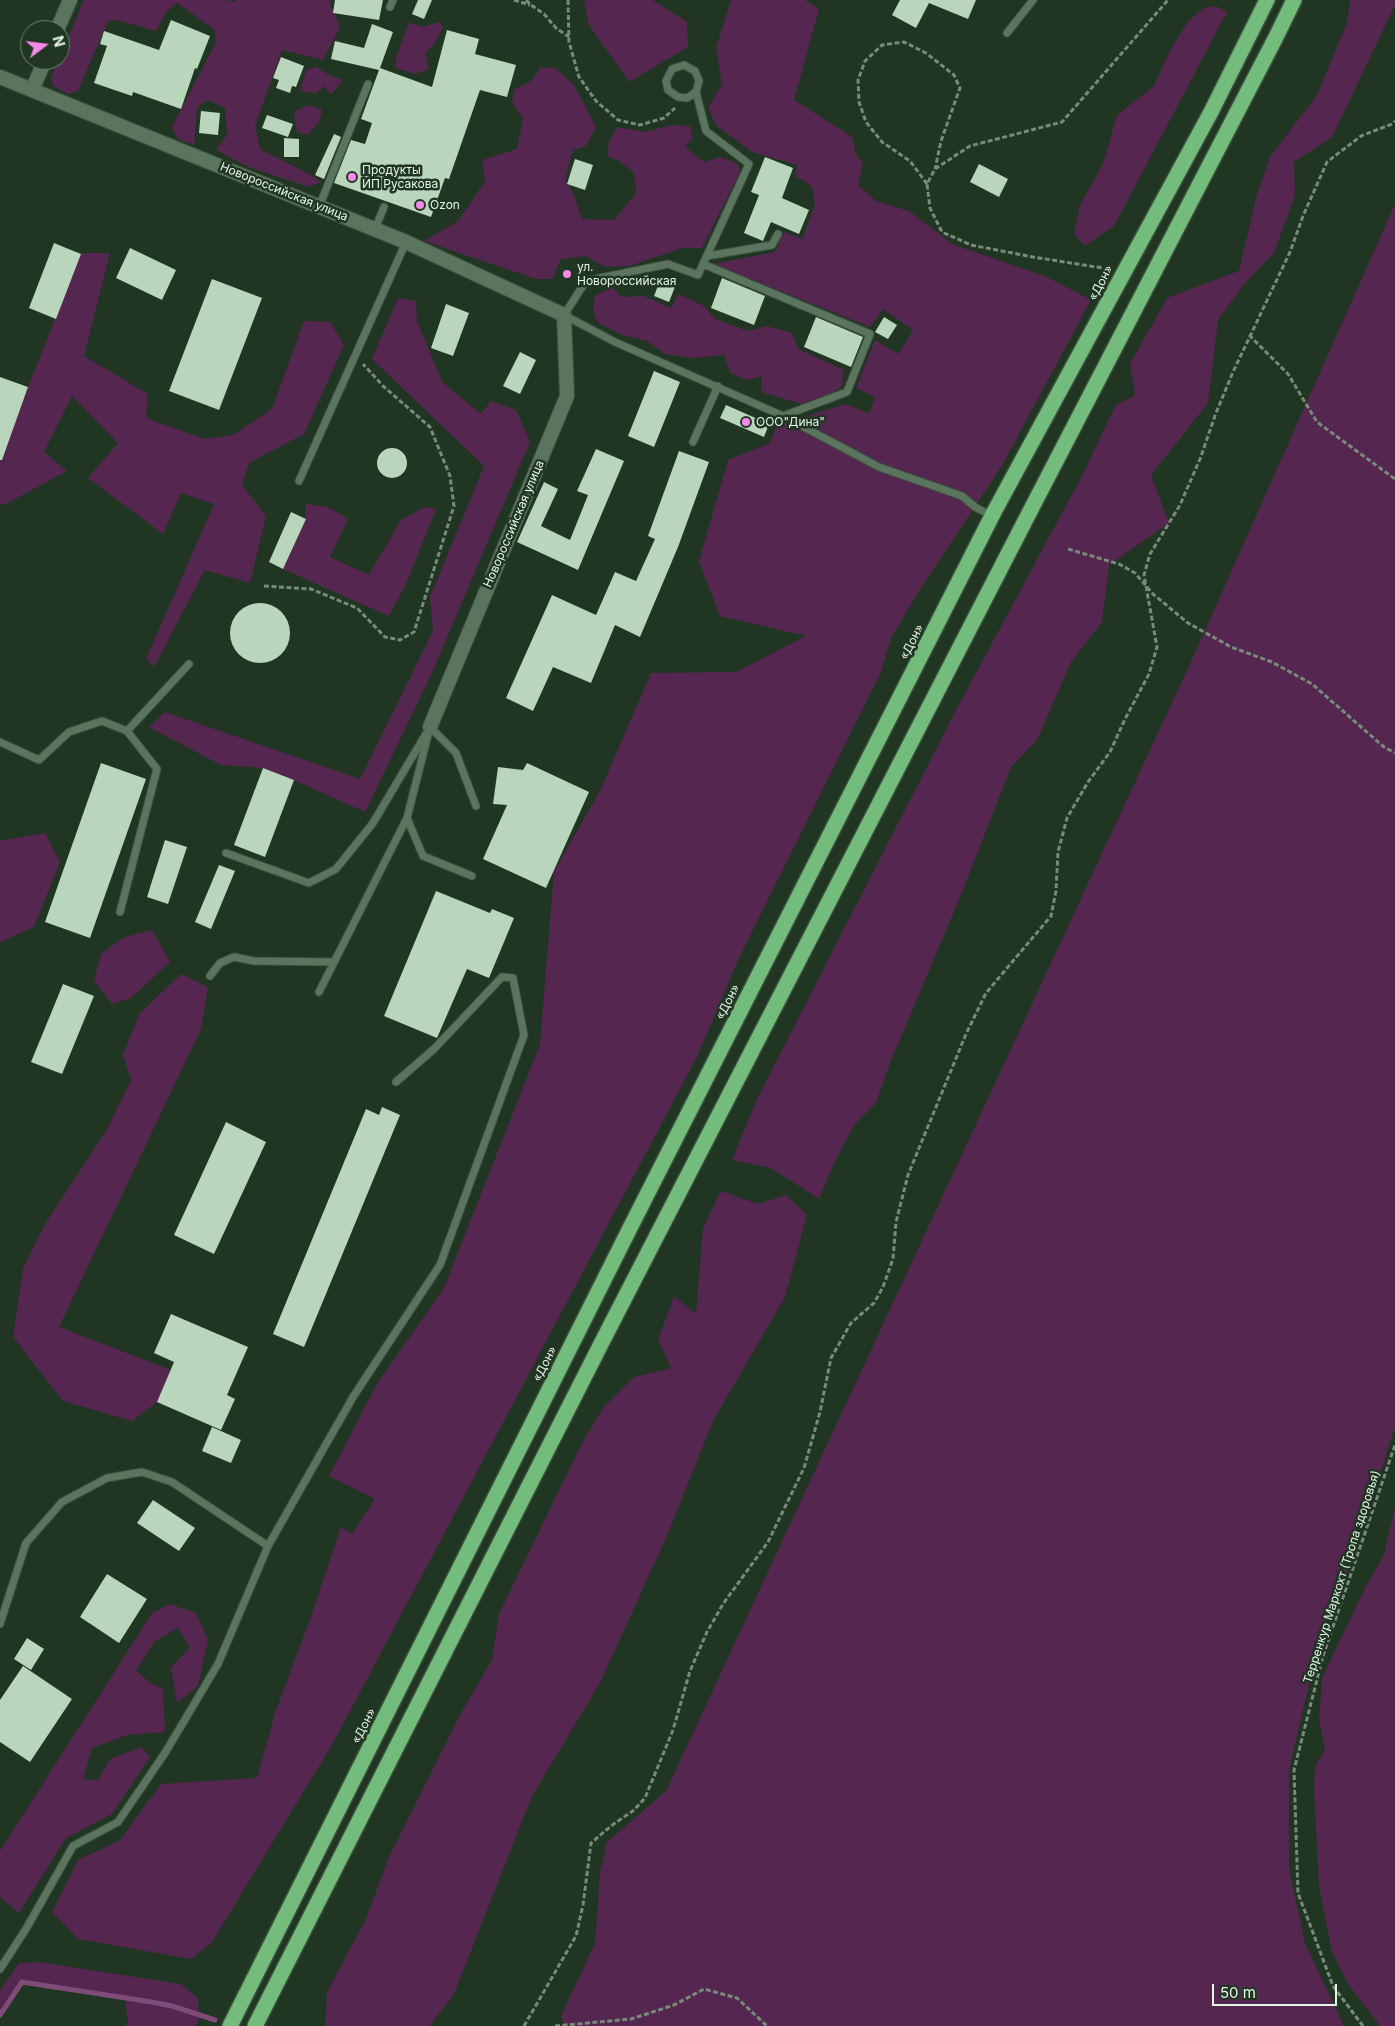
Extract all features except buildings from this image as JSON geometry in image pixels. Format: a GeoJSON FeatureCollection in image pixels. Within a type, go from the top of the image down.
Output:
{"type":"FeatureCollection","features":[{"type":"Feature","properties":{"kind":"highway","name":"«Дон»"},"geometry":{"type":"LineString","coordinates":[[230,2026],[631,1226],[992,516],[1211,112],[1267,0]]}},
{"type":"Feature","properties":{"kind":"highway"},"geometry":{"type":"LineString","coordinates":[[255,2026],[520,1502],[1294,0]]}},
{"type":"Feature","properties":{"kind":"street"},"geometry":{"type":"LineString","coordinates":[[61,20],[70,0]]}},
{"type":"Feature","properties":{"kind":"street"},"geometry":{"type":"LineString","coordinates":[[32,90],[41,70]]}},
{"type":"Feature","properties":{"kind":"street","name":"Новороссийская улица"},"geometry":{"type":"LineString","coordinates":[[0,77],[406,242],[564,316],[568,396],[430,727]]}},
{"type":"Feature","properties":{"kind":"lane"},"geometry":{"type":"LineString","coordinates":[[1007,33],[1033,0]]}},
{"type":"Feature","properties":{"kind":"lane"},"geometry":{"type":"LineString","coordinates":[[564,316],[586,281],[668,264],[698,275],[749,164],[706,132],[696,92],[699,81],[696,71],[684,65],[672,69],[666,81],[668,90],[678,97],[687,98],[696,92]]}},
{"type":"Feature","properties":{"kind":"lane"},"geometry":{"type":"LineString","coordinates":[[319,207],[368,84]]}},
{"type":"Feature","properties":{"kind":"lane"},"geometry":{"type":"LineString","coordinates":[[375,230],[384,207]]}},
{"type":"Feature","properties":{"kind":"lane"},"geometry":{"type":"LineString","coordinates":[[707,256],[772,245],[778,234]]}},
{"type":"Feature","properties":{"kind":"lane"},"geometry":{"type":"LineString","coordinates":[[299,481],[406,242]]}},
{"type":"Feature","properties":{"kind":"lane"},"geometry":{"type":"LineString","coordinates":[[703,264],[870,334],[847,392],[783,416]]}},
{"type":"Feature","properties":{"kind":"lane","name":"Новороссийская улица"},"geometry":{"type":"LineString","coordinates":[[564,316],[615,342],[783,416],[878,466],[962,496],[975,507],[992,516]]}},
{"type":"Feature","properties":{"kind":"lane"},"geometry":{"type":"LineString","coordinates":[[693,442],[718,386]]}},
{"type":"Feature","properties":{"kind":"lane"},"geometry":{"type":"LineString","coordinates":[[127,731],[189,664]]}},
{"type":"Feature","properties":{"kind":"lane"},"geometry":{"type":"LineString","coordinates":[[0,742],[39,760],[69,732],[102,721],[127,731],[157,769],[120,912]]}},
{"type":"Feature","properties":{"kind":"lane"},"geometry":{"type":"LineString","coordinates":[[430,727],[456,754],[476,806]]}},
{"type":"Feature","properties":{"kind":"lane"},"geometry":{"type":"LineString","coordinates":[[319,992],[407,818],[430,727]]}},
{"type":"Feature","properties":{"kind":"lane"},"geometry":{"type":"LineString","coordinates":[[226,853],[309,883],[336,869],[373,823],[430,727]]}},
{"type":"Feature","properties":{"kind":"lane"},"geometry":{"type":"LineString","coordinates":[[407,818],[422,856],[472,876]]}},
{"type":"Feature","properties":{"kind":"lane"},"geometry":{"type":"LineString","coordinates":[[210,976],[220,963],[234,957],[254,961],[334,962]]}},
{"type":"Feature","properties":{"kind":"lane"},"geometry":{"type":"LineString","coordinates":[[0,1969],[26,1929],[73,1846],[118,1822],[165,1753],[218,1664],[268,1546],[353,1397],[440,1265],[524,1035],[513,978],[502,977],[434,1049],[396,1082]]}},
{"type":"Feature","properties":{"kind":"lane"},"geometry":{"type":"LineString","coordinates":[[0,1624],[26,1543],[62,1502],[108,1478],[142,1472],[172,1482],[268,1546]]}},
{"type":"Feature","properties":{"kind":"path"},"geometry":{"type":"LineString","coordinates":[[514,0],[531,6],[544,14],[556,28],[569,37]]}},
{"type":"Feature","properties":{"kind":"path"},"geometry":{"type":"LineString","coordinates":[[526,0],[531,6]]}},
{"type":"Feature","properties":{"kind":"path"},"geometry":{"type":"LineString","coordinates":[[568,0],[569,37],[579,77],[596,101],[618,120],[640,125],[664,118],[675,108],[678,97]]}},
{"type":"Feature","properties":{"kind":"path"},"geometry":{"type":"LineString","coordinates":[[935,168],[970,146],[1062,122],[1168,0]]}},
{"type":"Feature","properties":{"kind":"path"},"geometry":{"type":"LineString","coordinates":[[927,184],[935,168],[941,141],[960,88],[954,75],[926,53],[904,42],[882,45],[865,61],[858,80],[859,102],[866,122],[882,142],[910,161],[927,184],[930,208],[942,232],[971,245],[1033,258],[1124,271]]}},
{"type":"Feature","properties":{"kind":"path"},"geometry":{"type":"LineString","coordinates":[[524,2026],[576,1936],[583,1905],[592,1843],[611,1826],[634,1810],[645,1798],[673,1730],[690,1671],[707,1632],[722,1604],[768,1542],[804,1468],[820,1412],[831,1358],[852,1323],[874,1303],[883,1287],[893,1259],[896,1222],[908,1175],[966,1034],[986,993],[1051,916],[1056,891],[1058,852],[1067,818],[1088,782],[1110,752],[1149,674],[1157,647],[1144,575],[1150,554],[1180,505],[1249,335],[1290,252],[1303,216],[1327,162],[1361,136],[1392,124],[1395,120]]}},
{"type":"Feature","properties":{"kind":"path"},"geometry":{"type":"LineString","coordinates":[[1249,335],[1288,374],[1317,422],[1395,479]]}},
{"type":"Feature","properties":{"kind":"path"},"geometry":{"type":"LineString","coordinates":[[264,586],[311,589],[357,608],[386,637],[400,640],[414,632],[454,506],[450,476],[430,426],[382,386],[356,356]]}},
{"type":"Feature","properties":{"kind":"path"},"geometry":{"type":"LineString","coordinates":[[1068,549],[1119,564],[1134,573],[1153,594],[1188,622],[1231,647],[1272,662],[1312,684],[1384,747],[1395,753]]}},
{"type":"Feature","properties":{"kind":"path","name":"Терренкур Маркохт (Тропа здоровья)"},"geometry":{"type":"LineString","coordinates":[[1363,2026],[1333,1986],[1298,1893],[1294,1770],[1323,1656],[1395,1445]]}},
{"type":"Feature","properties":{"kind":"path"},"geometry":{"type":"LineString","coordinates":[[555,2026],[632,2019],[674,2005],[704,1989],[737,1998],[767,2026]]}},
{"type":"Feature","properties":{"kind":"shaded area"},"geometry":{"type":"Polygon","coordinates":[[[84,0],[226,0],[235,2],[236,0],[331,0],[330,4],[340,27],[323,60],[282,50],[255,126],[260,149],[321,182],[309,187],[246,166],[216,150],[227,135],[225,108],[208,100],[197,107],[194,145],[178,139],[172,127],[216,42],[214,29],[177,3],[166,12],[156,31],[117,20],[108,21],[78,91],[68,94],[53,86],[51,78],[54,70],[70,70],[70,33],[84,0]]]}},
{"type":"Feature","properties":{"kind":"shaded area"},"geometry":{"type":"Polygon","coordinates":[[[584,0],[652,0],[687,22],[688,47],[629,82],[589,25],[584,0]]]}},
{"type":"Feature","properties":{"kind":"shaded area"},"geometry":{"type":"Polygon","coordinates":[[[731,0],[805,0],[819,9],[794,100],[852,137],[856,155],[863,163],[858,185],[876,201],[909,211],[952,244],[1047,277],[1091,300],[1003,464],[917,594],[891,638],[881,672],[738,960],[698,1055],[332,1745],[212,1942],[191,1959],[78,1939],[52,1912],[78,1860],[120,1840],[161,1784],[257,1778],[275,1713],[310,1619],[341,1527],[352,1534],[375,1499],[329,1476],[377,1384],[444,1288],[540,1044],[554,871],[600,791],[651,673],[736,672],[806,636],[720,616],[699,561],[728,460],[770,443],[777,425],[846,404],[869,414],[875,397],[856,388],[875,340],[898,354],[913,330],[883,309],[870,327],[713,264],[775,252],[784,232],[802,239],[815,205],[812,186],[795,176],[797,165],[752,152],[716,125],[708,108],[722,84],[716,48],[731,0]]]}},
{"type":"Feature","properties":{"kind":"shaded area"},"geometry":{"type":"Polygon","coordinates":[[[1350,0],[1395,0],[1395,5],[1332,137],[1294,162],[1295,195],[1274,253],[1244,284],[1218,320],[1208,403],[1151,475],[1169,523],[1109,565],[1102,622],[1071,662],[1037,740],[1011,767],[961,895],[890,1063],[876,1103],[855,1124],[835,1161],[819,1199],[771,1168],[732,1160],[757,1099],[955,712],[1084,472],[1115,406],[1135,395],[1130,364],[1167,298],[1239,271],[1257,194],[1270,157],[1317,95],[1347,23],[1350,0]]]}},
{"type":"Feature","properties":{"kind":"shaded area"},"geometry":{"type":"Polygon","coordinates":[[[1216,6],[1227,12],[1114,226],[1085,246],[1074,234],[1080,205],[1103,164],[1117,115],[1154,86],[1171,48],[1189,20],[1204,8],[1216,6]]]}},
{"type":"Feature","properties":{"kind":"shaded area"},"geometry":{"type":"Polygon","coordinates":[[[409,22],[422,27],[439,22],[443,27],[435,43],[425,53],[429,69],[416,74],[395,68],[397,55],[409,22]]]}},
{"type":"Feature","properties":{"kind":"shaded area"},"geometry":{"type":"Polygon","coordinates":[[[316,67],[331,76],[343,80],[331,95],[324,86],[316,93],[300,91],[306,70],[316,67]]]}},
{"type":"Feature","properties":{"kind":"shaded area"},"geometry":{"type":"Polygon","coordinates":[[[540,68],[555,68],[574,85],[596,127],[586,146],[573,150],[565,180],[573,193],[582,219],[614,220],[637,192],[633,172],[619,161],[607,156],[609,142],[617,127],[646,132],[672,125],[690,126],[693,138],[685,147],[704,162],[720,157],[737,163],[740,172],[702,248],[683,248],[629,266],[605,267],[586,256],[561,259],[552,279],[536,279],[424,241],[458,221],[485,181],[482,160],[517,149],[523,119],[512,103],[514,90],[531,81],[540,68]]]}},
{"type":"Feature","properties":{"kind":"shaded area"},"geometry":{"type":"Polygon","coordinates":[[[309,105],[322,110],[319,122],[308,135],[297,132],[294,114],[297,110],[309,105]]]}},
{"type":"Feature","properties":{"kind":"shaded area"},"geometry":{"type":"Polygon","coordinates":[[[1395,204],[1395,1427],[1353,1559],[1320,1638],[1289,1769],[1289,1869],[1305,1943],[1344,2026],[565,2026],[561,2016],[595,1943],[600,1872],[607,1842],[666,1791],[1190,664],[1395,204]]]}},
{"type":"Feature","properties":{"kind":"shaded area"},"geometry":{"type":"Polygon","coordinates":[[[81,253],[110,253],[84,356],[148,394],[146,418],[204,439],[233,435],[272,409],[304,321],[330,322],[344,345],[304,434],[249,463],[242,485],[266,516],[250,583],[205,570],[154,667],[146,659],[214,504],[181,493],[163,534],[88,478],[118,443],[72,396],[44,452],[67,471],[4,505],[0,504],[0,459],[81,253]]]}},
{"type":"Feature","properties":{"kind":"shaded area"},"geometry":{"type":"Polygon","coordinates":[[[612,287],[621,297],[644,296],[671,308],[678,294],[704,306],[715,319],[748,331],[767,326],[792,333],[798,349],[844,370],[842,386],[832,393],[802,404],[761,392],[762,376],[747,380],[730,373],[724,355],[693,358],[665,354],[647,341],[622,335],[597,322],[593,310],[595,296],[612,287]]]}},
{"type":"Feature","properties":{"kind":"shaded area"},"geometry":{"type":"Polygon","coordinates":[[[398,298],[416,301],[417,321],[442,382],[481,414],[491,401],[516,410],[530,442],[432,673],[365,812],[263,768],[221,765],[149,727],[165,712],[360,779],[433,631],[430,597],[484,466],[372,359],[398,298]]]}},
{"type":"Feature","properties":{"kind":"shaded area"},"geometry":{"type":"Polygon","coordinates":[[[306,504],[328,507],[348,519],[330,557],[369,575],[401,520],[424,507],[436,509],[406,584],[389,616],[283,569],[306,519],[306,504]]]}},
{"type":"Feature","properties":{"kind":"shaded area"},"geometry":{"type":"Polygon","coordinates":[[[45,833],[60,862],[34,927],[0,942],[0,841],[45,833]]]}},
{"type":"Feature","properties":{"kind":"shaded area"},"geometry":{"type":"Polygon","coordinates":[[[152,930],[170,962],[131,998],[112,1004],[94,980],[101,954],[122,938],[152,930]]]}},
{"type":"Feature","properties":{"kind":"shaded area"},"geometry":{"type":"Polygon","coordinates":[[[181,974],[208,987],[201,1029],[59,1327],[171,1370],[157,1402],[132,1421],[63,1401],[13,1337],[23,1268],[45,1224],[106,1131],[131,1080],[123,1055],[139,1014],[181,974]]]}},
{"type":"Feature","properties":{"kind":"shaded area"},"geometry":{"type":"Polygon","coordinates":[[[721,1191],[758,1204],[786,1195],[807,1215],[785,1297],[713,1421],[666,1538],[600,1683],[532,1796],[454,1994],[430,2026],[325,2026],[327,1992],[366,1919],[388,1859],[461,1713],[492,1660],[499,1614],[582,1443],[603,1408],[634,1377],[671,1368],[658,1340],[674,1296],[696,1314],[703,1228],[721,1191]]]}},
{"type":"Feature","properties":{"kind":"shaded area"},"geometry":{"type":"Polygon","coordinates":[[[1395,1506],[1395,2026],[1380,2026],[1348,1984],[1332,1952],[1319,1886],[1314,1790],[1315,1767],[1325,1749],[1319,1720],[1322,1678],[1365,1588],[1384,1555],[1395,1506]]]}},
{"type":"Feature","properties":{"kind":"shaded area"},"geometry":{"type":"Polygon","coordinates":[[[170,1604],[196,1613],[208,1640],[198,1686],[177,1703],[171,1668],[190,1647],[178,1628],[154,1642],[136,1671],[151,1683],[163,1689],[165,1732],[127,1735],[92,1748],[83,1779],[98,1780],[110,1759],[141,1747],[150,1757],[112,1814],[66,1838],[19,1913],[0,1897],[0,1851],[152,1613],[170,1604]]]}},
{"type":"Feature","properties":{"kind":"shaded area"},"geometry":{"type":"Polygon","coordinates":[[[38,1962],[181,1984],[198,1998],[199,2021],[195,2026],[126,2026],[128,2023],[125,1998],[22,1982],[0,2015],[0,1991],[19,1963],[38,1962]]]}},
{"type":"Feature","properties":{"kind":"waterway"},"geometry":{"type":"LineString","coordinates":[[0,2015],[22,1982],[152,2002],[172,2006],[215,2020]]}},
{"type":"Feature","properties":{"kind":"place","name":"Продукты ИП Русакова"},"geometry":{"type":"Point","coordinates":[352,177]}},
{"type":"Feature","properties":{"kind":"place","name":"Ozon"},"geometry":{"type":"Point","coordinates":[420,205]}},
{"type":"Feature","properties":{"kind":"place","name":"ул. Новороссийская"},"geometry":{"type":"Point","coordinates":[567,274]}},
{"type":"Feature","properties":{"kind":"place","name":"ООО\"Дина\""},"geometry":{"type":"Point","coordinates":[746,422]}}]}
